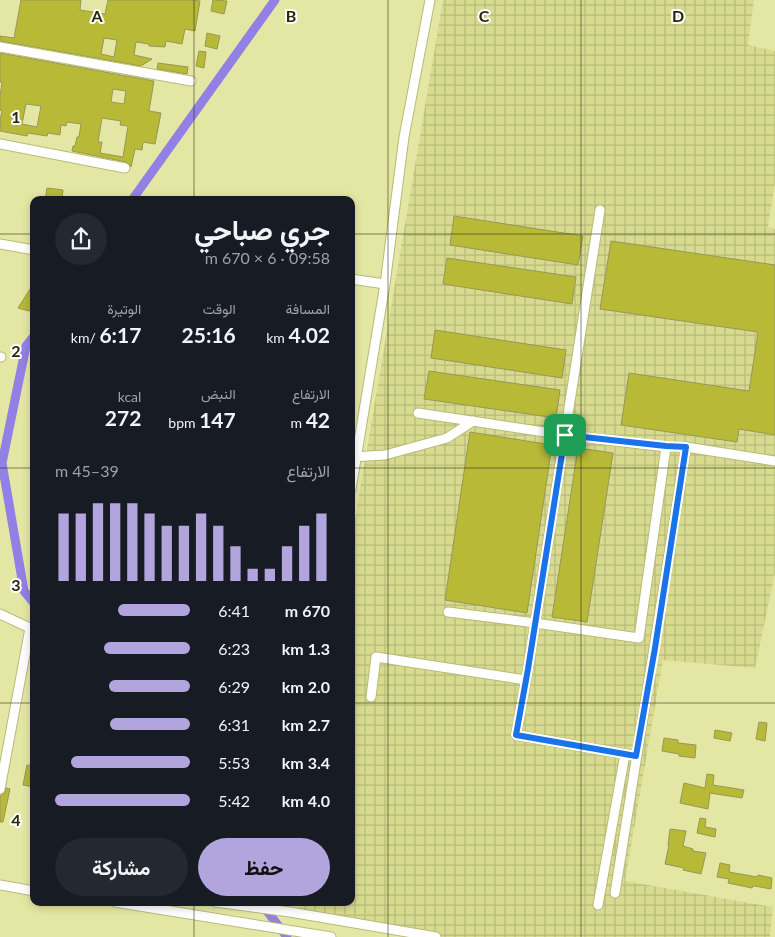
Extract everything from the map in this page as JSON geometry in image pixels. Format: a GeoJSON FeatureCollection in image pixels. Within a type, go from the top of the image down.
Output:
{"type":"FeatureCollection","features":[{"type":"Feature","properties":{"kind":"street"},"geometry":{"type":"LineString","coordinates":[[355,451],[385,284],[404,137],[430,0]]}},
{"type":"Feature","properties":{"kind":"street"},"geometry":{"type":"LineString","coordinates":[[0,47],[191,81]]}},
{"type":"Feature","properties":{"kind":"street"},"geometry":{"type":"LineString","coordinates":[[0,144],[125,168]]}},
{"type":"Feature","properties":{"kind":"street"},"geometry":{"type":"LineString","coordinates":[[600,210],[516,735],[636,756]]}},
{"type":"Feature","properties":{"kind":"street"},"geometry":{"type":"LineString","coordinates":[[0,244],[30,249]]}},
{"type":"Feature","properties":{"kind":"street"},"geometry":{"type":"LineString","coordinates":[[355,280],[385,284]]}},
{"type":"Feature","properties":{"kind":"street"},"geometry":{"type":"LineString","coordinates":[[418,413],[565,435],[686,447],[775,462]]}},
{"type":"Feature","properties":{"kind":"street"},"geometry":{"type":"LineString","coordinates":[[355,457],[385,455],[447,438],[473,421]]}},
{"type":"Feature","properties":{"kind":"street"},"geometry":{"type":"LineString","coordinates":[[448,612],[639,638],[666,446]]}},
{"type":"Feature","properties":{"kind":"street"},"geometry":{"type":"LineString","coordinates":[[615,894],[686,447]]}},
{"type":"Feature","properties":{"kind":"street"},"geometry":{"type":"LineString","coordinates":[[0,614],[30,629]]}},
{"type":"Feature","properties":{"kind":"street"},"geometry":{"type":"LineString","coordinates":[[0,789],[30,640]]}},
{"type":"Feature","properties":{"kind":"street"},"geometry":{"type":"LineString","coordinates":[[370,697],[376,656],[526,680]]}},
{"type":"Feature","properties":{"kind":"street"},"geometry":{"type":"LineString","coordinates":[[598,905],[626,754]]}},
{"type":"Feature","properties":{"kind":"street"},"geometry":{"type":"LineString","coordinates":[[0,886],[30,890]]}},
{"type":"Feature","properties":{"kind":"street"},"geometry":{"type":"LineString","coordinates":[[140,906],[331,937]]}},
{"type":"Feature","properties":{"kind":"street"},"geometry":{"type":"LineString","coordinates":[[245,906],[436,937]]}},
{"type":"Feature","properties":{"kind":"street"},"geometry":{"type":"LineString","coordinates":[[290,912],[291,906]]}},
{"type":"Feature","properties":{"kind":"shaded area"},"geometry":{"type":"Polygon","coordinates":[[[443,0],[754,0],[748,45],[775,51],[775,182],[768,227],[775,229],[775,573],[755,668],[663,660],[625,881],[773,907],[770,937],[442,937],[296,916],[298,906],[355,906],[355,519],[443,0]]]}},
{"type":"Feature","properties":{"kind":"building"},"geometry":{"type":"Polygon","coordinates":[[[21,0],[81,0],[80,10],[105,14],[108,0],[200,1],[195,31],[185,29],[182,44],[166,41],[165,47],[149,46],[149,44],[136,42],[134,55],[152,59],[141,66],[0,41],[0,36],[14,38],[21,0]],[[104,38],[101,54],[114,57],[117,40],[104,38]]]}},
{"type":"Feature","properties":{"kind":"building"},"geometry":{"type":"Polygon","coordinates":[[[213,0],[227,1],[224,14],[211,11],[213,0]]]}},
{"type":"Feature","properties":{"kind":"building"},"geometry":{"type":"Polygon","coordinates":[[[207,33],[220,36],[217,49],[205,46],[207,33]]]}},
{"type":"Feature","properties":{"kind":"building"},"geometry":{"type":"Polygon","coordinates":[[[199,51],[206,52],[204,68],[196,66],[199,51]]]}},
{"type":"Feature","properties":{"kind":"building"},"geometry":{"type":"Polygon","coordinates":[[[0,53],[154,81],[149,111],[161,113],[155,144],[143,142],[142,150],[135,149],[131,167],[126,162],[72,151],[77,137],[79,137],[81,124],[67,122],[66,126],[61,125],[60,135],[48,133],[47,136],[28,133],[27,136],[0,131],[2,82],[0,82],[0,53]],[[113,89],[111,102],[124,104],[126,91],[113,89]],[[26,104],[22,124],[37,127],[41,106],[26,104]],[[102,118],[98,142],[102,142],[100,153],[123,157],[128,126],[120,125],[121,121],[102,118]]]}},
{"type":"Feature","properties":{"kind":"building"},"geometry":{"type":"Polygon","coordinates":[[[158,63],[188,67],[187,74],[157,69],[158,63]]]}},
{"type":"Feature","properties":{"kind":"building"},"geometry":{"type":"Polygon","coordinates":[[[47,188],[63,190],[62,196],[46,196],[47,188]]]}},
{"type":"Feature","properties":{"kind":"building"},"geometry":{"type":"Polygon","coordinates":[[[454,216],[583,236],[578,265],[450,245],[454,216]]]}},
{"type":"Feature","properties":{"kind":"building"},"geometry":{"type":"Polygon","coordinates":[[[611,241],[775,265],[775,435],[739,429],[737,442],[621,425],[629,373],[749,391],[758,332],[600,309],[611,241]]]}},
{"type":"Feature","properties":{"kind":"building"},"geometry":{"type":"Polygon","coordinates":[[[447,258],[576,277],[572,304],[443,284],[447,258]]]}},
{"type":"Feature","properties":{"kind":"building"},"geometry":{"type":"Polygon","coordinates":[[[30,289],[29,311],[18,308],[30,289]]]}},
{"type":"Feature","properties":{"kind":"building"},"geometry":{"type":"Polygon","coordinates":[[[435,330],[566,350],[562,378],[431,358],[435,330]]]}},
{"type":"Feature","properties":{"kind":"building"},"geometry":{"type":"Polygon","coordinates":[[[429,371],[560,390],[556,418],[424,399],[429,371]]]}},
{"type":"Feature","properties":{"kind":"building"},"geometry":{"type":"Polygon","coordinates":[[[470,432],[552,445],[527,613],[445,600],[470,432]]]}},
{"type":"Feature","properties":{"kind":"building"},"geometry":{"type":"Polygon","coordinates":[[[578,448],[613,453],[587,622],[552,617],[578,448]]]}},
{"type":"Feature","properties":{"kind":"building"},"geometry":{"type":"Polygon","coordinates":[[[759,722],[767,723],[765,741],[756,739],[759,722]]]}},
{"type":"Feature","properties":{"kind":"building"},"geometry":{"type":"Polygon","coordinates":[[[715,730],[732,733],[730,741],[714,738],[715,730]]]}},
{"type":"Feature","properties":{"kind":"building"},"geometry":{"type":"Polygon","coordinates":[[[664,738],[678,740],[678,743],[696,745],[695,758],[662,751],[664,738]]]}},
{"type":"Feature","properties":{"kind":"building"},"geometry":{"type":"Polygon","coordinates":[[[27,765],[30,765],[30,786],[23,785],[27,765]]]}},
{"type":"Feature","properties":{"kind":"building"},"geometry":{"type":"Polygon","coordinates":[[[707,774],[714,775],[713,785],[744,790],[742,798],[710,793],[708,809],[680,803],[684,783],[705,788],[707,774]]]}},
{"type":"Feature","properties":{"kind":"building"},"geometry":{"type":"Polygon","coordinates":[[[6,788],[10,789],[3,822],[0,822],[0,799],[1,795],[5,793],[6,788]]]}},
{"type":"Feature","properties":{"kind":"building"},"geometry":{"type":"Polygon","coordinates":[[[700,818],[706,819],[705,827],[716,829],[715,837],[697,833],[700,818]]]}},
{"type":"Feature","properties":{"kind":"building"},"geometry":{"type":"Polygon","coordinates":[[[670,829],[686,831],[683,846],[693,849],[693,851],[706,853],[701,874],[665,864],[670,829]]]}},
{"type":"Feature","properties":{"kind":"building"},"geometry":{"type":"Polygon","coordinates":[[[720,863],[730,865],[729,872],[772,878],[771,889],[754,886],[752,888],[728,883],[729,879],[717,877],[720,863]]]}},
{"type":"Feature","properties":{"kind":"waterway"},"geometry":{"type":"LineString","coordinates":[[135,196],[275,0]]}},
{"type":"Feature","properties":{"kind":"waterway"},"geometry":{"type":"LineString","coordinates":[[30,341],[26,346],[2,463],[24,591],[30,598]]}},
{"type":"Feature","properties":{"kind":"waterway"},"geometry":{"type":"LineString","coordinates":[[263,906],[287,937]]}},
{"type":"Feature","properties":{"kind":"route"},"geometry":{"type":"LineString","coordinates":[[565,435],[686,447],[655,648],[636,756],[516,735],[565,435]]}}]}
